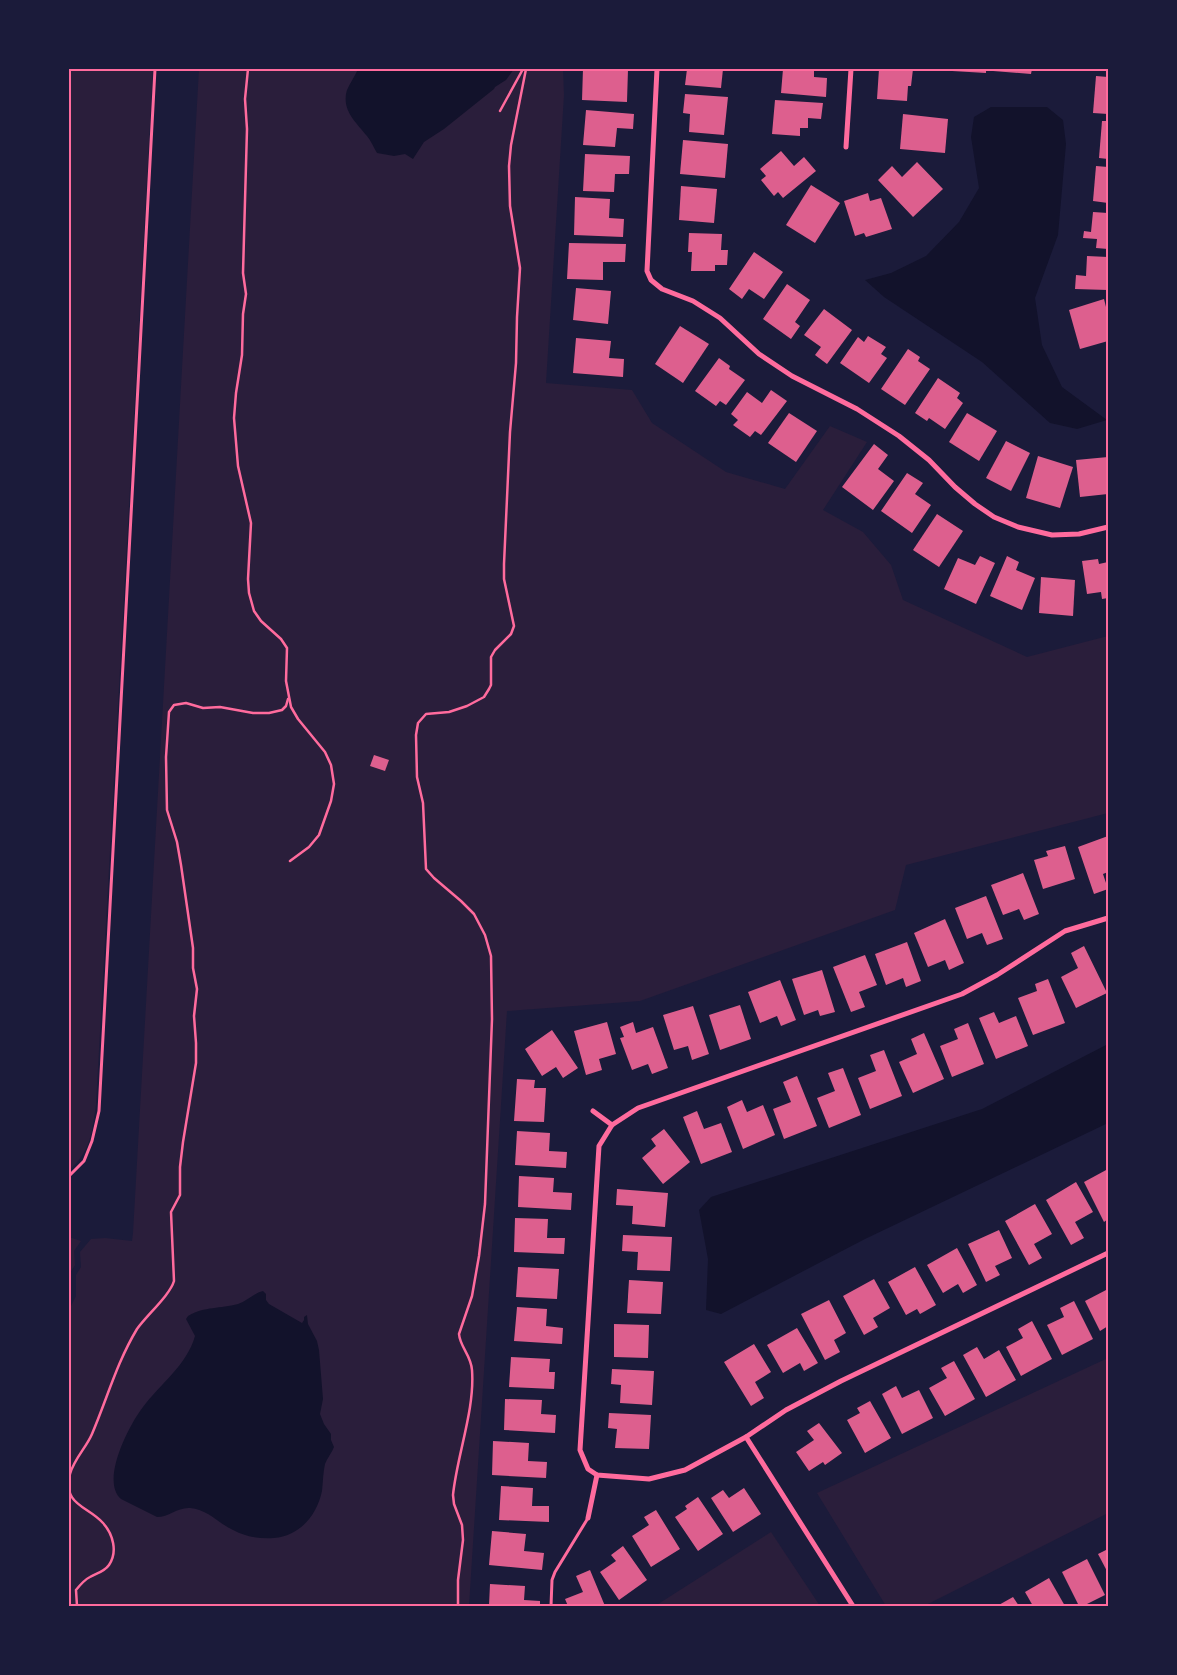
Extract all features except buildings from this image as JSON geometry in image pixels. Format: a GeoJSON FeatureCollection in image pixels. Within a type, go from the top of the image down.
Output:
{"type":"FeatureCollection","features":[{"type":"Feature","properties":{"kind":"street"},"geometry":{"type":"LineString","coordinates":[[657,69],[647,271],[650,280],[662,289],[693,301],[720,318],[759,354],[792,376],[858,409],[899,436],[928,460],[954,487],[994,517],[1018,527],[1052,535],[1079,534],[1108,526]]}},
{"type":"Feature","properties":{"kind":"street"},"geometry":{"type":"LineString","coordinates":[[846,147],[851,69]]}},
{"type":"Feature","properties":{"kind":"street"},"geometry":{"type":"LineString","coordinates":[[1108,918],[1065,931],[997,975],[962,994],[638,1108],[612,1125],[599,1146],[580,1450],[588,1469],[597,1475],[649,1479],[685,1470],[746,1437],[786,1410],[841,1381],[1108,1253]]}},
{"type":"Feature","properties":{"kind":"street"},"geometry":{"type":"LineString","coordinates":[[593,1112],[612,1125]]}},
{"type":"Feature","properties":{"kind":"street"},"geometry":{"type":"LineString","coordinates":[[746,1437],[853,1606]]}},
{"type":"Feature","properties":{"kind":"street"},"geometry":{"type":"LineString","coordinates":[[588,1518],[597,1475]]}},
{"type":"Feature","properties":{"kind":"lane"},"geometry":{"type":"LineString","coordinates":[[69,1176],[84,1161],[92,1141],[99,1111],[155,69]]}},
{"type":"Feature","properties":{"kind":"lane"},"geometry":{"type":"LineString","coordinates":[[551,1606],[552,1580],[555,1572],[588,1518]]}},
{"type":"Feature","properties":{"kind":"path"},"geometry":{"type":"LineString","coordinates":[[248,69],[243,273],[246,294],[243,314],[242,355],[234,406],[234,433],[238,466],[250,523],[248,593],[258,617],[288,648],[286,681],[288,699],[298,719],[325,752],[331,765],[334,784],[331,801],[319,835],[309,847],[290,861]]}},
{"type":"Feature","properties":{"kind":"path"},"geometry":{"type":"LineString","coordinates":[[500,111],[525,69]]}},
{"type":"Feature","properties":{"kind":"path"},"geometry":{"type":"LineString","coordinates":[[458,1606],[458,1580],[463,1548],[463,1532],[453,1495],[467,1422],[472,1373],[470,1356],[459,1338],[459,1334],[472,1296],[485,1204],[492,1019],[491,956],[485,935],[474,914],[426,869],[423,803],[417,777],[416,736],[418,723],[426,714],[456,710],[474,702],[487,693],[491,685],[491,656],[511,634],[514,626],[504,579],[504,564],[520,268],[510,206],[509,166],[525,69]]}},
{"type":"Feature","properties":{"kind":"path"},"geometry":{"type":"LineString","coordinates":[[77,1606],[76,1590],[85,1580],[105,1570],[112,1560],[114,1548],[111,1536],[103,1522],[83,1509],[74,1500],[69,1488],[70,1475],[92,1436],[110,1387],[133,1337],[142,1322],[170,1289],[174,1281],[171,1212],[180,1195],[181,1158],[196,1063],[194,1016],[196,989],[193,948],[181,865],[177,842],[167,810],[166,757],[169,712],[174,705],[186,703],[203,708],[220,707],[269,713],[282,710],[286,706],[288,699]]}},
{"type":"Feature","properties":{"kind":"shaded area"},"geometry":{"type":"Polygon","coordinates":[[[69,69],[153,69],[96,1105],[89,1141],[77,1163],[69,1171],[69,69]]]}},
{"type":"Feature","properties":{"kind":"shaded area"},"geometry":{"type":"Polygon","coordinates":[[[199,69],[563,69],[564,95],[546,383],[632,390],[652,423],[726,472],[785,489],[830,426],[867,442],[823,510],[863,532],[891,565],[903,600],[1027,657],[1108,636],[1108,813],[906,865],[895,910],[640,1001],[507,1011],[469,1606],[69,1606],[69,1310],[76,1296],[76,1275],[81,1267],[80,1252],[91,1239],[105,1238],[132,1241],[133,1233],[199,69]]]}},
{"type":"Feature","properties":{"kind":"shaded area"},"geometry":{"type":"Polygon","coordinates":[[[358,69],[514,69],[506,80],[444,129],[424,142],[413,159],[405,154],[394,156],[377,153],[354,121],[346,104],[346,97],[347,90],[358,69]]]}},
{"type":"Feature","properties":{"kind":"shaded area"},"geometry":{"type":"Polygon","coordinates":[[[991,107],[1047,107],[1063,120],[1066,144],[1058,235],[1035,298],[1042,345],[1062,387],[1107,420],[1077,429],[1050,423],[982,362],[884,297],[865,280],[891,273],[926,256],[959,222],[979,188],[971,137],[974,117],[991,107]]]}},
{"type":"Feature","properties":{"kind":"shaded area"},"geometry":{"type":"Polygon","coordinates":[[[1108,1044],[1108,1123],[865,1239],[721,1314],[706,1310],[708,1259],[699,1210],[711,1197],[982,1109],[1108,1044]]]}},
{"type":"Feature","properties":{"kind":"shaded area"},"geometry":{"type":"Polygon","coordinates":[[[69,1237],[81,1241],[74,1251],[75,1265],[70,1273],[69,1296],[69,1237]]]}},
{"type":"Feature","properties":{"kind":"shaded area"},"geometry":{"type":"Polygon","coordinates":[[[263,1291],[269,1304],[302,1323],[307,1315],[308,1324],[317,1341],[319,1350],[323,1399],[320,1414],[331,1434],[334,1447],[325,1464],[320,1500],[311,1516],[306,1523],[292,1533],[274,1538],[258,1538],[238,1532],[196,1509],[186,1508],[157,1517],[121,1499],[115,1491],[114,1480],[115,1467],[124,1439],[137,1415],[186,1356],[195,1336],[186,1319],[188,1316],[207,1309],[238,1304],[263,1291]]]}},
{"type":"Feature","properties":{"kind":"shaded area"},"geometry":{"type":"Polygon","coordinates":[[[1108,1358],[1108,1513],[924,1606],[886,1606],[817,1493],[1108,1358]]]}},
{"type":"Feature","properties":{"kind":"shaded area"},"geometry":{"type":"Polygon","coordinates":[[[771,1532],[820,1606],[655,1606],[771,1532]]]}}]}
